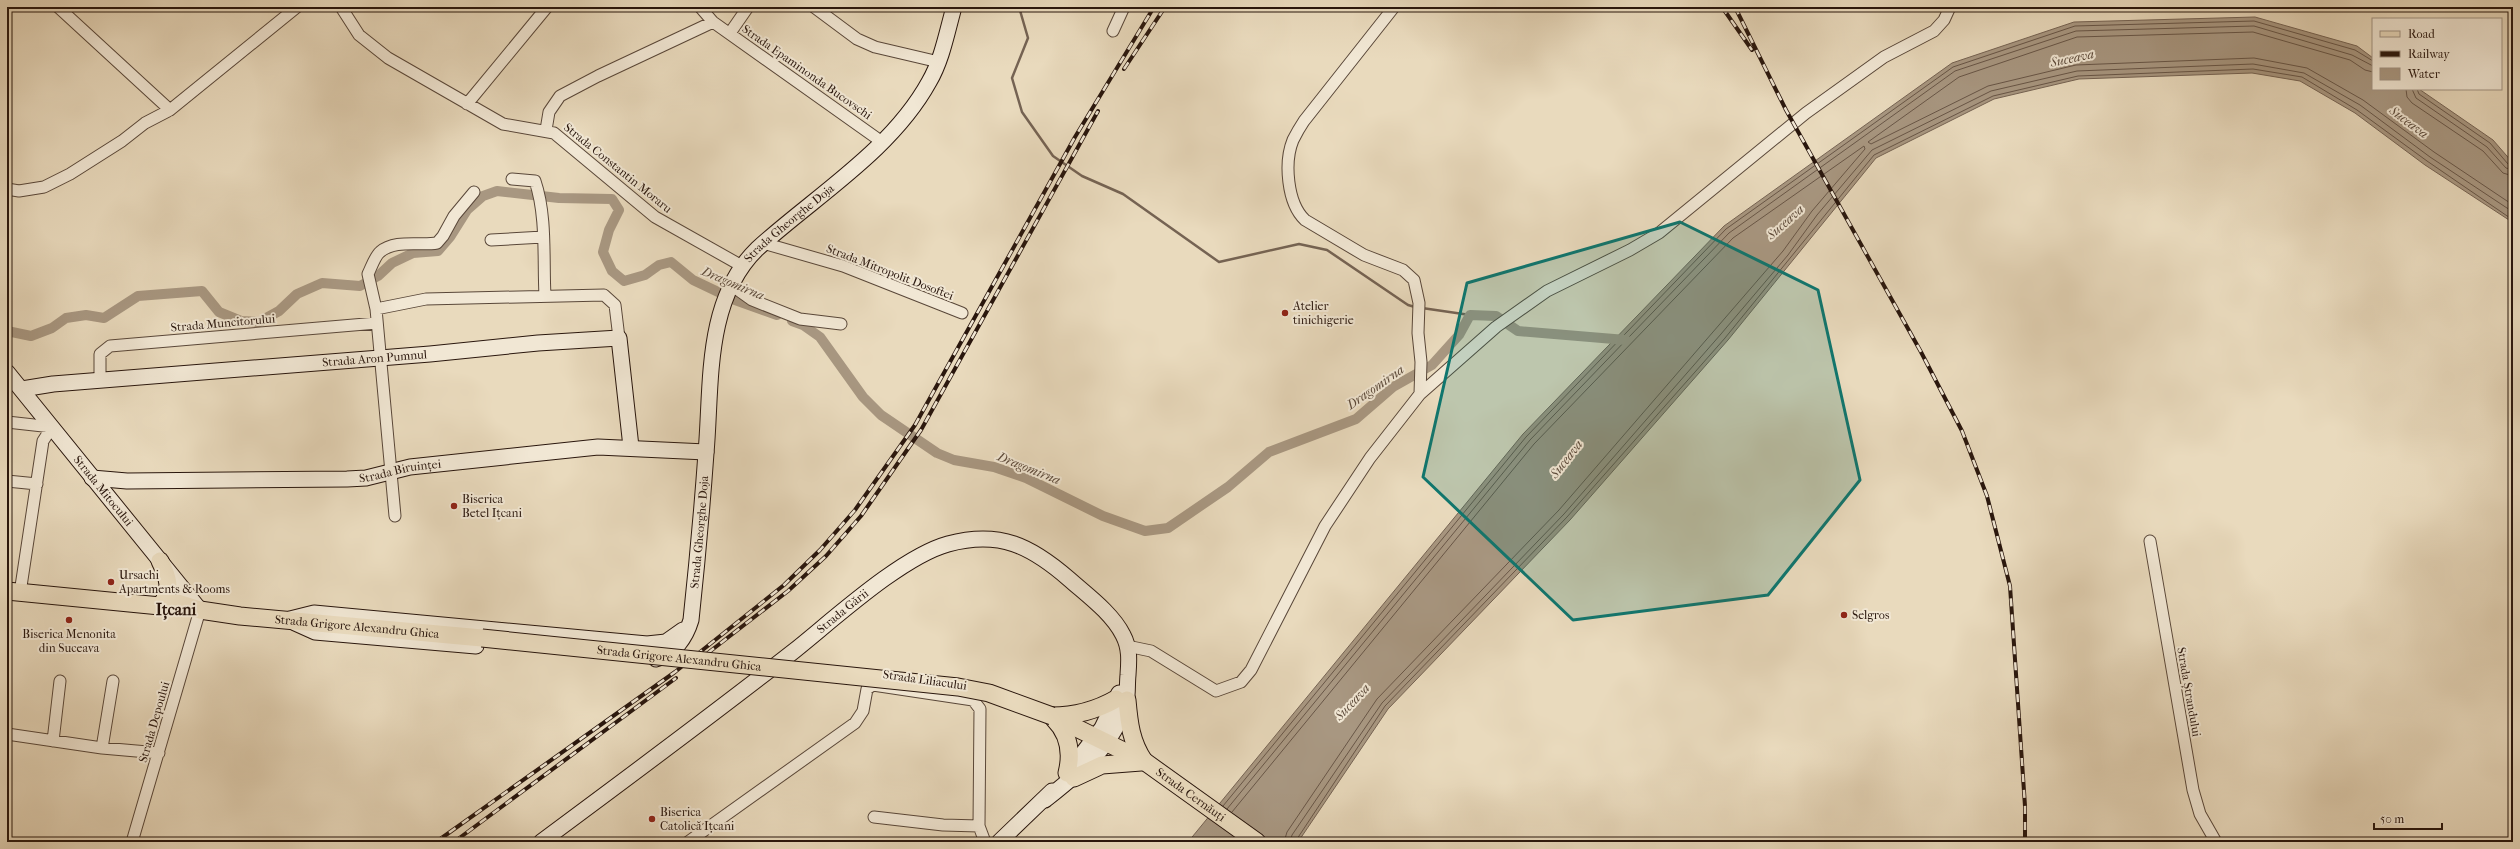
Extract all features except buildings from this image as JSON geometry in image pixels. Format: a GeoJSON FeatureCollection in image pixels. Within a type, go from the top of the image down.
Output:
{"type":"FeatureCollection","features":[{"type":"Feature","properties":{"kind":"main road"},"geometry":{"type":"LineString","coordinates":[[160,560],[169,586],[167,595],[160,606]]}},
{"type":"Feature","properties":{"kind":"main road","name":"Strada Grigore Alexandru Ghica"},"geometry":{"type":"LineString","coordinates":[[14,592],[160,606],[177,611],[190,612],[200,610],[287,620],[771,666],[950,686],[989,693],[1052,716],[1144,761]]}},
{"type":"Feature","properties":{"kind":"main road"},"geometry":{"type":"LineString","coordinates":[[1052,716],[1082,714],[1122,699],[1137,751],[1144,761]]}},
{"type":"Feature","properties":{"kind":"main road"},"geometry":{"type":"LineString","coordinates":[[1052,716],[1061,726],[1069,747],[1070,775],[1107,764],[1144,761]]}},
{"type":"Feature","properties":{"kind":"main road","name":"Strada Cernăuți"},"geometry":{"type":"LineString","coordinates":[[1144,761],[1257,842]]}},
{"type":"Feature","properties":{"kind":"street"},"geometry":{"type":"LineString","coordinates":[[58,7],[170,110]]}},
{"type":"Feature","properties":{"kind":"street"},"geometry":{"type":"LineString","coordinates":[[7,189],[19,191],[44,187],[122,141],[145,123],[170,110],[297,7]]}},
{"type":"Feature","properties":{"kind":"street","name":"Strada Constantin Moraru"},"geometry":{"type":"LineString","coordinates":[[341,7],[359,35],[370,46],[503,124],[546,130],[561,138],[655,217],[742,266]]}},
{"type":"Feature","properties":{"kind":"street"},"geometry":{"type":"LineString","coordinates":[[468,104],[547,7]]}},
{"type":"Feature","properties":{"kind":"street","name":"Strada Epaminonda Bucovschi"},"geometry":{"type":"LineString","coordinates":[[700,7],[713,22],[882,142]]}},
{"type":"Feature","properties":{"kind":"street"},"geometry":{"type":"LineString","coordinates":[[730,34],[748,7]]}},
{"type":"Feature","properties":{"kind":"street"},"geometry":{"type":"LineString","coordinates":[[814,7],[857,39],[875,47],[938,62]]}},
{"type":"Feature","properties":{"kind":"street","name":"Strada Gheorghe Doja"},"geometry":{"type":"LineString","coordinates":[[287,620],[315,632],[650,659],[663,657],[673,650],[684,637],[691,620],[706,452],[712,360],[728,293],[742,266],[764,243],[882,142],[920,98],[938,62],[954,7]]}},
{"type":"Feature","properties":{"kind":"street"},"geometry":{"type":"LineString","coordinates":[[1113,31],[1124,7]]}},
{"type":"Feature","properties":{"kind":"street"},"geometry":{"type":"LineString","coordinates":[[1394,7],[1304,121],[1293,141],[1289,170],[1291,197],[1299,214],[1305,220],[1364,255],[1403,270],[1414,280],[1419,308],[1418,333],[1421,362],[1420,394]]}},
{"type":"Feature","properties":{"kind":"street"},"geometry":{"type":"LineString","coordinates":[[1127,646],[1150,650],[1216,692],[1241,682],[1260,653],[1325,526],[1370,458],[1420,394],[1496,327],[1547,291],[1630,250],[1659,233],[1806,114],[1884,57],[1934,31],[1944,20],[1950,7]]}},
{"type":"Feature","properties":{"kind":"street"},"geometry":{"type":"LineString","coordinates":[[546,130],[549,112],[560,96],[605,72],[713,22]]}},
{"type":"Feature","properties":{"kind":"street"},"geometry":{"type":"LineString","coordinates":[[512,179],[535,181],[538,190],[543,237],[545,296]]}},
{"type":"Feature","properties":{"kind":"street"},"geometry":{"type":"LineString","coordinates":[[395,516],[376,309],[368,274],[380,252],[388,248],[405,244],[437,243],[443,236],[454,216],[474,192]]}},
{"type":"Feature","properties":{"kind":"street"},"geometry":{"type":"LineString","coordinates":[[491,240],[543,237]]}},
{"type":"Feature","properties":{"kind":"street","name":"Strada Mitropolit Dosoftei"},"geometry":{"type":"LineString","coordinates":[[764,243],[843,266],[962,313]]}},
{"type":"Feature","properties":{"kind":"street"},"geometry":{"type":"LineString","coordinates":[[728,293],[752,300],[800,319],[841,324]]}},
{"type":"Feature","properties":{"kind":"street"},"geometry":{"type":"LineString","coordinates":[[376,309],[426,299],[604,295],[615,305],[631,447]]}},
{"type":"Feature","properties":{"kind":"street","name":"Strada Muncitorului"},"geometry":{"type":"LineString","coordinates":[[100,380],[100,354],[110,346],[377,323]]}},
{"type":"Feature","properties":{"kind":"street","name":"Strada Aron Pumnul"},"geometry":{"type":"LineString","coordinates":[[22,389],[100,380],[380,356],[619,338]]}},
{"type":"Feature","properties":{"kind":"street","name":"Strada Mitocului"},"geometry":{"type":"LineString","coordinates":[[7,372],[200,610]]}},
{"type":"Feature","properties":{"kind":"street"},"geometry":{"type":"LineString","coordinates":[[7,422],[52,427],[43,441],[37,484],[14,592]]}},
{"type":"Feature","properties":{"kind":"street","name":"Strada Biruinței"},"geometry":{"type":"LineString","coordinates":[[92,478],[127,482],[332,480],[366,478],[391,471],[517,455],[598,447],[631,447],[706,452]]}},
{"type":"Feature","properties":{"kind":"street"},"geometry":{"type":"LineString","coordinates":[[7,481],[37,484]]}},
{"type":"Feature","properties":{"kind":"street","name":"Strada Gării"},"geometry":{"type":"LineString","coordinates":[[541,842],[719,708],[864,595],[902,568],[946,545],[974,539],[994,539],[1036,553],[1103,610],[1122,634],[1129,656],[1128,678],[1122,699],[1086,767],[1070,775],[999,842]]}},
{"type":"Feature","properties":{"kind":"street","name":"Strada Ștrandului"},"geometry":{"type":"LineString","coordinates":[[2150,541],[2193,790],[2200,814],[2216,842]]}},
{"type":"Feature","properties":{"kind":"street","name":"Strada Depoului"},"geometry":{"type":"LineString","coordinates":[[132,842],[200,610]]}},
{"type":"Feature","properties":{"kind":"street"},"geometry":{"type":"LineString","coordinates":[[287,620],[314,613],[647,644],[662,643],[673,638],[691,620]]}},
{"type":"Feature","properties":{"kind":"street"},"geometry":{"type":"LineString","coordinates":[[53,741],[60,681]]}},
{"type":"Feature","properties":{"kind":"street"},"geometry":{"type":"LineString","coordinates":[[102,748],[113,681]]}},
{"type":"Feature","properties":{"kind":"street","name":"Strada Liliacului"},"geometry":{"type":"LineString","coordinates":[[688,842],[855,723],[863,711],[867,688],[873,686],[973,700],[977,702],[980,709],[979,826],[986,842]]}},
{"type":"Feature","properties":{"kind":"street"},"geometry":{"type":"LineString","coordinates":[[7,734],[102,748],[159,753]]}},
{"type":"Feature","properties":{"kind":"street"},"geometry":{"type":"LineString","coordinates":[[874,817],[943,825],[979,826]]}},
{"type":"Feature","properties":{"kind":"highlighted area"},"geometry":{"type":"Polygon","coordinates":[[[1680,222],[1818,290],[1860,480],[1768,595],[1573,620],[1423,477],[1467,283],[1680,222]]]}},
{"type":"Feature","properties":{"kind":"water","name":"Suceava"},"geometry":{"type":"Polygon","coordinates":[[[2255,17],[2357,46],[2372,57],[2372,90],[2420,90],[2493,140],[2513,163],[2513,228],[2509,220],[2425,165],[2355,113],[2300,81],[2252,73],[2079,79],[1994,99],[1876,158],[1728,340],[1570,520],[1388,709],[1298,842],[1188,842],[1523,434],[1724,226],[1952,63],[2074,22],[2255,17]]]}},
{"type":"Feature","properties":{"kind":"waterway"},"geometry":{"type":"LineString","coordinates":[[1019,7],[1028,38],[1012,78],[1022,112],[1053,156],[1082,176],[1123,194],[1219,262],[1299,244],[1327,250],[1408,305],[1415,307]]}},
{"type":"Feature","properties":{"kind":"waterway","name":"Dragomirna"},"geometry":{"type":"LineString","coordinates":[[7,331],[31,336],[52,328],[66,318],[86,315],[104,318],[138,296],[202,291],[219,312],[241,321],[259,322],[279,311],[297,294],[322,283],[360,286],[378,276],[392,263],[413,253],[438,251],[450,237],[467,210],[483,196],[497,191],[559,198],[612,199],[619,210],[609,230],[603,252],[612,271],[624,281],[645,275],[659,265],[671,262],[693,280],[735,300],[777,315]]}},
{"type":"Feature","properties":{"kind":"waterway"},"geometry":{"type":"LineString","coordinates":[[1422,308],[1470,315]]}},
{"type":"Feature","properties":{"kind":"waterway","name":"Dragomirna"},"geometry":{"type":"LineString","coordinates":[[792,321],[803,325],[820,337],[863,397],[881,415],[937,453],[954,460],[994,467],[1026,478],[1103,516],[1145,531],[1168,528],[1228,487],[1269,452],[1356,419],[1393,387],[1432,365],[1459,335],[1470,315],[1496,316],[1518,331],[1626,340]]}},
{"type":"Feature","properties":{"kind":"railway"},"geometry":{"type":"LineString","coordinates":[[436,842],[675,672],[784,585],[820,550],[855,510],[915,425],[1075,137],[1154,7]]}},
{"type":"Feature","properties":{"kind":"railway"},"geometry":{"type":"LineString","coordinates":[[1124,69],[1165,7]]}},
{"type":"Feature","properties":{"kind":"railway"},"geometry":{"type":"LineString","coordinates":[[1722,7],[1752,50]]}},
{"type":"Feature","properties":{"kind":"railway"},"geometry":{"type":"LineString","coordinates":[[1735,7],[1786,110],[1921,352],[1962,431],[1987,496],[2010,586],[2025,806],[2025,842]]}},
{"type":"Feature","properties":{"kind":"railway"},"geometry":{"type":"LineString","coordinates":[[695,663],[788,591],[826,556],[861,516],[921,430],[1098,111]]}},
{"type":"Feature","properties":{"kind":"railway"},"geometry":{"type":"LineString","coordinates":[[454,842],[676,678]]}},
{"type":"Feature","properties":{"kind":"place","name":"Atelier tinichigerie"},"geometry":{"type":"Point","coordinates":[1285,313]}},
{"type":"Feature","properties":{"kind":"place","name":"Biserica Betel Iţcani"},"geometry":{"type":"Point","coordinates":[454,506]}},
{"type":"Feature","properties":{"kind":"place","name":"Ursachi Apartments & Rooms"},"geometry":{"type":"Point","coordinates":[111,582]}},
{"type":"Feature","properties":{"kind":"place","name":"Selgros"},"geometry":{"type":"Point","coordinates":[1844,615]}},
{"type":"Feature","properties":{"kind":"place","name":"Biserica Menonita din Suceava"},"geometry":{"type":"Point","coordinates":[69,620]}},
{"type":"Feature","properties":{"kind":"place","name":"Biserica Catolică Ițcani"},"geometry":{"type":"Point","coordinates":[652,819]}},
{"type":"Feature","properties":{"kind":"district","name":"Ițcani"},"geometry":{"type":"Point","coordinates":[176,609]}}]}
